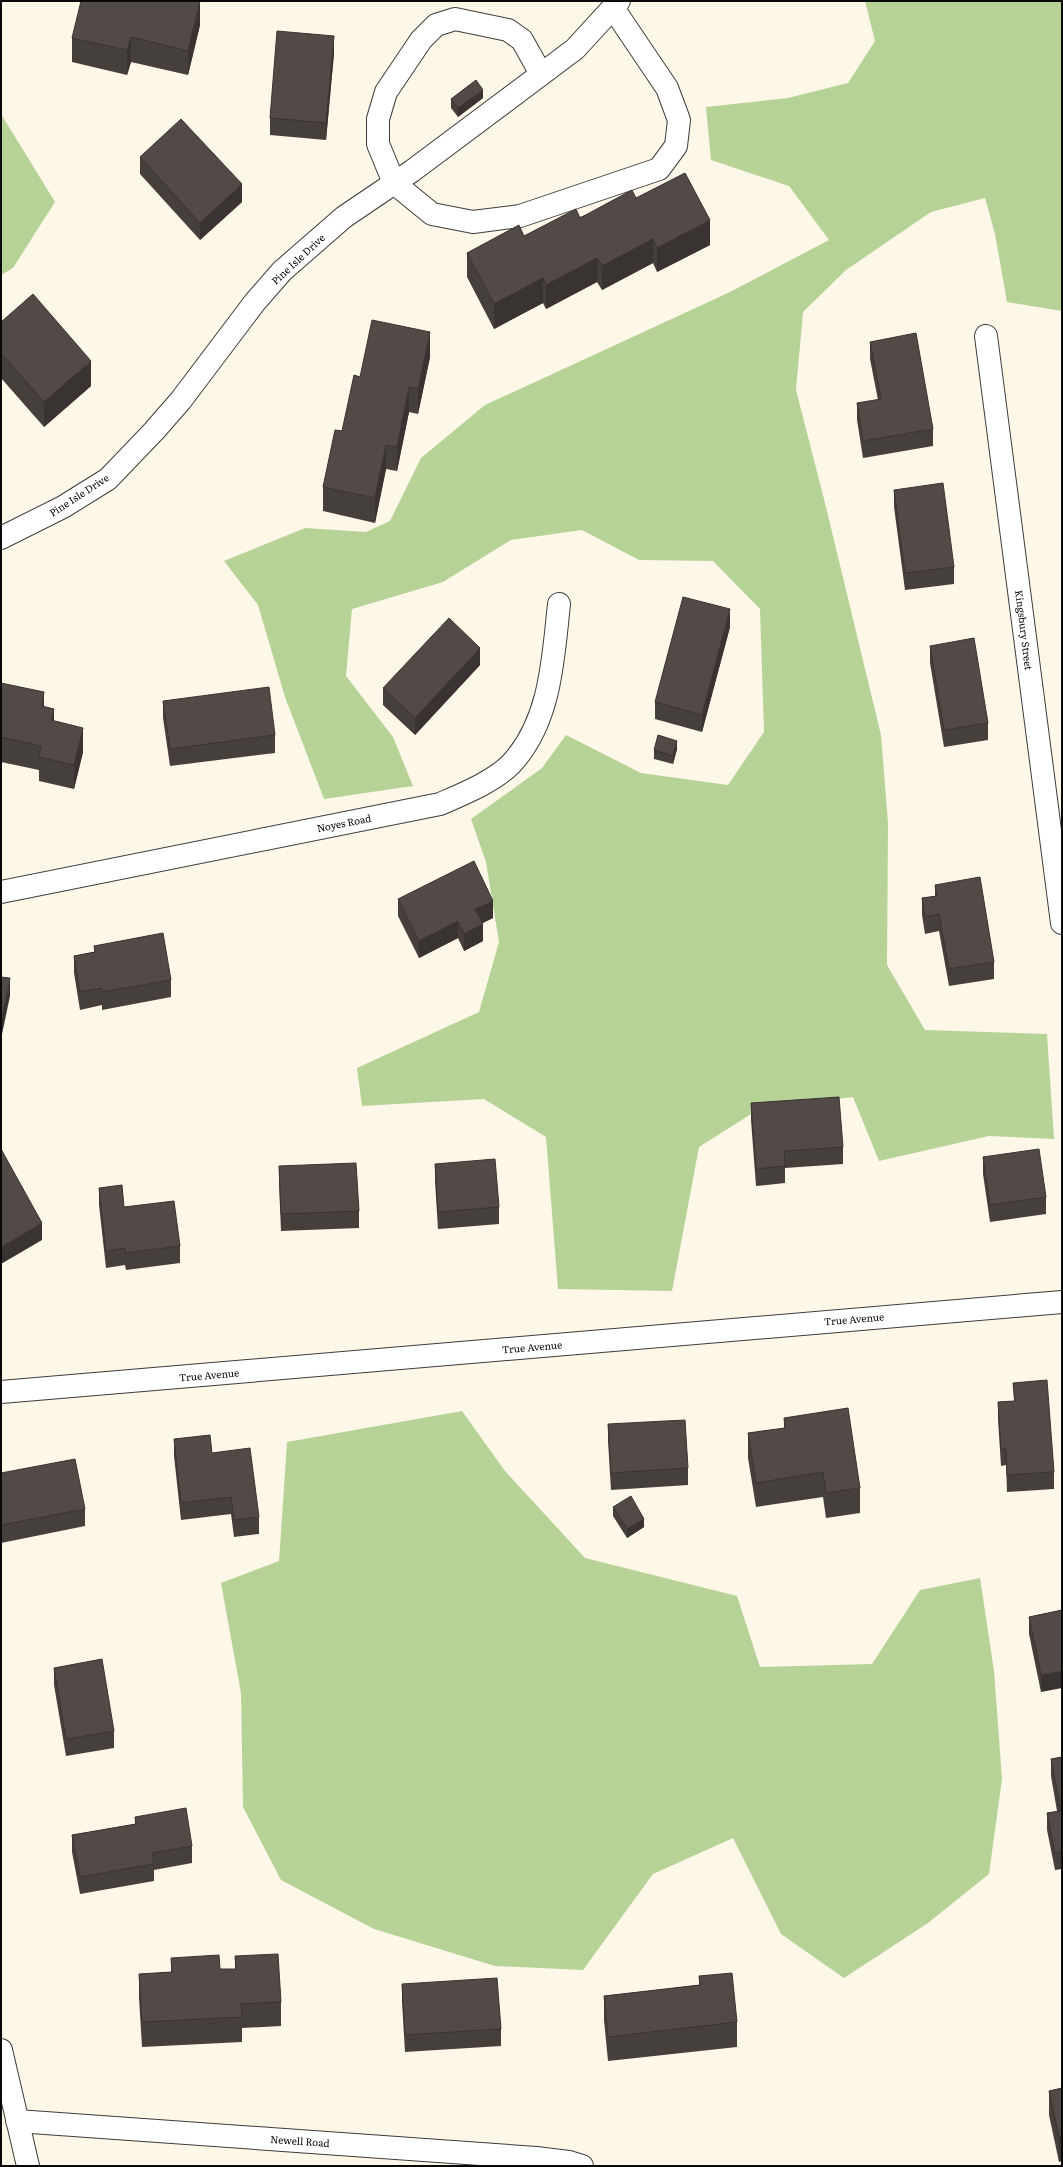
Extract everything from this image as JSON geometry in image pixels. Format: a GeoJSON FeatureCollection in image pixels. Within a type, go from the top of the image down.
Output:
{"type":"FeatureCollection","features":[{"type":"Feature","properties":{"kind":"street","name":"Pine Isle Drive"},"geometry":{"type":"LineString","coordinates":[[1,538],[64,507],[108,479],[154,431],[181,400],[254,302],[282,271],[344,217],[394,183],[575,49],[616,4]]}},
{"type":"Feature","properties":{"kind":"street"},"geometry":{"type":"LineString","coordinates":[[541,74],[522,40],[508,30],[455,18],[436,26],[421,40],[386,92],[378,119],[378,144],[394,183],[432,214],[473,222],[520,216],[659,168],[676,146],[679,120],[667,88],[616,4]]}},
{"type":"Feature","properties":{"kind":"street","name":"Kingsbury Street"},"geometry":{"type":"LineString","coordinates":[[986,336],[1062,923]]}},
{"type":"Feature","properties":{"kind":"street","name":"Noyes Road"},"geometry":{"type":"LineString","coordinates":[[1,892],[440,804],[478,787],[511,764],[534,731],[551,681],[559,604]]}},
{"type":"Feature","properties":{"kind":"street","name":"True Avenue"},"geometry":{"type":"LineString","coordinates":[[1,1392],[1062,1302]]}},
{"type":"Feature","properties":{"kind":"street"},"geometry":{"type":"LineString","coordinates":[[1,2050],[28,2166]]}},
{"type":"Feature","properties":{"kind":"street","name":"Newell Road"},"geometry":{"type":"LineString","coordinates":[[17,2121],[536,2158],[569,2162],[582,2166]]}},
{"type":"Feature","properties":{"kind":"green space"},"geometry":{"type":"Polygon","coordinates":[[[865,1],[1062,1],[1062,311],[1007,302],[995,234],[985,198],[931,212],[846,270],[803,312],[796,390],[881,735],[888,823],[887,965],[925,1030],[1047,1034],[1054,1139],[989,1136],[879,1161],[853,1097],[759,1109],[699,1147],[672,1291],[558,1289],[546,1137],[484,1099],[362,1106],[357,1068],[479,1012],[499,942],[486,862],[471,819],[542,768],[566,735],[641,773],[728,785],[764,732],[760,609],[713,561],[639,560],[582,530],[511,540],[443,582],[352,609],[346,676],[393,737],[413,786],[324,799],[285,697],[258,605],[224,561],[305,528],[366,532],[390,521],[421,458],[485,405],[730,292],[829,240],[789,186],[711,160],[706,107],[788,98],[848,83],[875,41],[865,1]]]}},
{"type":"Feature","properties":{"kind":"green space"},"geometry":{"type":"Polygon","coordinates":[[[1,114],[55,202],[13,268],[1,275],[1,114]]]}},
{"type":"Feature","properties":{"kind":"green space"},"geometry":{"type":"Polygon","coordinates":[[[462,1411],[505,1471],[585,1558],[737,1596],[760,1667],[872,1664],[920,1590],[980,1578],[994,1671],[1002,1779],[989,1874],[928,1923],[844,1978],[781,1934],[733,1838],[653,1874],[583,1970],[495,1966],[374,1929],[281,1880],[243,1807],[241,1693],[221,1583],[279,1561],[287,1442],[462,1411]]]}},
{"type":"Feature","properties":{"kind":"building"},"geometry":{"type":"Polygon","coordinates":[[[81,1],[200,1],[188,51],[131,37],[127,50],[72,38],[81,1]]]}},
{"type":"Feature","properties":{"kind":"building"},"geometry":{"type":"Polygon","coordinates":[[[277,31],[334,36],[326,123],[270,118],[277,31]]]}},
{"type":"Feature","properties":{"kind":"building"},"geometry":{"type":"Polygon","coordinates":[[[476,80],[483,90],[458,108],[451,99],[476,80]]]}},
{"type":"Feature","properties":{"kind":"building"},"geometry":{"type":"Polygon","coordinates":[[[181,119],[242,184],[200,223],[140,157],[181,119]]]}},
{"type":"Feature","properties":{"kind":"building"},"geometry":{"type":"Polygon","coordinates":[[[685,173],[710,220],[657,248],[653,239],[602,266],[597,258],[546,285],[543,278],[494,304],[467,253],[519,225],[524,236],[576,209],[580,218],[632,190],[636,198],[685,173]]]}},
{"type":"Feature","properties":{"kind":"building"},"geometry":{"type":"Polygon","coordinates":[[[33,294],[91,361],[44,402],[1,353],[1,322],[33,294]]]}},
{"type":"Feature","properties":{"kind":"building"},"geometry":{"type":"Polygon","coordinates":[[[372,320],[430,332],[418,389],[409,387],[397,447],[386,445],[375,498],[323,487],[335,430],[342,431],[354,375],[360,377],[372,320]]]}},
{"type":"Feature","properties":{"kind":"building"},"geometry":{"type":"Polygon","coordinates":[[[916,333],[933,429],[863,441],[857,403],[881,399],[870,342],[916,333]]]}},
{"type":"Feature","properties":{"kind":"building"},"geometry":{"type":"Polygon","coordinates":[[[943,483],[954,567],[905,573],[894,490],[943,483]]]}},
{"type":"Feature","properties":{"kind":"building"},"geometry":{"type":"Polygon","coordinates":[[[683,597],[730,609],[702,715],[655,702],[683,597]]]}},
{"type":"Feature","properties":{"kind":"building"},"geometry":{"type":"Polygon","coordinates":[[[449,618],[480,648],[415,718],[383,688],[449,618]]]}},
{"type":"Feature","properties":{"kind":"building"},"geometry":{"type":"Polygon","coordinates":[[[974,638],[988,723],[944,730],[930,646],[974,638]]]}},
{"type":"Feature","properties":{"kind":"building"},"geometry":{"type":"Polygon","coordinates":[[[1,683],[44,692],[42,706],[54,709],[51,720],[83,728],[74,765],[39,757],[41,746],[1,737],[1,683]]]}},
{"type":"Feature","properties":{"kind":"building"},"geometry":{"type":"Polygon","coordinates":[[[269,687],[275,735],[170,749],[163,701],[269,687]]]}},
{"type":"Feature","properties":{"kind":"building"},"geometry":{"type":"Polygon","coordinates":[[[658,735],[677,741],[673,756],[654,750],[658,735]]]}},
{"type":"Feature","properties":{"kind":"building"},"geometry":{"type":"Polygon","coordinates":[[[474,861],[493,901],[475,909],[483,924],[464,934],[458,921],[419,941],[398,899],[474,861]]]}},
{"type":"Feature","properties":{"kind":"building"},"geometry":{"type":"Polygon","coordinates":[[[980,877],[994,962],[949,969],[939,914],[925,917],[922,898],[937,896],[935,885],[980,877]]]}},
{"type":"Feature","properties":{"kind":"building"},"geometry":{"type":"Polygon","coordinates":[[[163,933],[171,980],[102,992],[102,988],[80,992],[74,956],[95,952],[94,946],[163,933]]]}},
{"type":"Feature","properties":{"kind":"building"},"geometry":{"type":"Polygon","coordinates":[[[1,977],[10,978],[1,1022],[1,977]]]}},
{"type":"Feature","properties":{"kind":"building"},"geometry":{"type":"Polygon","coordinates":[[[839,1097],[843,1147],[784,1151],[785,1166],[756,1169],[751,1103],[839,1097]]]}},
{"type":"Feature","properties":{"kind":"building"},"geometry":{"type":"Polygon","coordinates":[[[1,1149],[42,1223],[1,1247],[1,1149]]]}},
{"type":"Feature","properties":{"kind":"building"},"geometry":{"type":"Polygon","coordinates":[[[1039,1149],[1046,1197],[990,1205],[983,1157],[1039,1149]]]}},
{"type":"Feature","properties":{"kind":"building"},"geometry":{"type":"Polygon","coordinates":[[[495,1159],[499,1207],[438,1212],[435,1164],[495,1159]]]}},
{"type":"Feature","properties":{"kind":"building"},"geometry":{"type":"Polygon","coordinates":[[[356,1163],[359,1211],[281,1214],[279,1166],[356,1163]]]}},
{"type":"Feature","properties":{"kind":"building"},"geometry":{"type":"Polygon","coordinates":[[[122,1185],[124,1207],[174,1201],[180,1246],[126,1253],[125,1248],[106,1251],[99,1188],[122,1185]]]}},
{"type":"Feature","properties":{"kind":"building"},"geometry":{"type":"Polygon","coordinates":[[[1047,1380],[1054,1472],[1007,1475],[1006,1448],[1001,1449],[998,1402],[1015,1401],[1013,1383],[1047,1380]]]}},
{"type":"Feature","properties":{"kind":"building"},"geometry":{"type":"Polygon","coordinates":[[[848,1408],[860,1488],[826,1493],[823,1472],[756,1483],[748,1433],[785,1428],[784,1418],[848,1408]]]}},
{"type":"Feature","properties":{"kind":"building"},"geometry":{"type":"Polygon","coordinates":[[[685,1420],[688,1468],[611,1473],[608,1424],[685,1420]]]}},
{"type":"Feature","properties":{"kind":"building"},"geometry":{"type":"Polygon","coordinates":[[[210,1435],[212,1453],[250,1448],[259,1517],[234,1520],[231,1497],[181,1503],[174,1439],[210,1435]]]}},
{"type":"Feature","properties":{"kind":"building"},"geometry":{"type":"Polygon","coordinates":[[[75,1459],[85,1509],[1,1525],[1,1473],[75,1459]]]}},
{"type":"Feature","properties":{"kind":"building"},"geometry":{"type":"Polygon","coordinates":[[[631,1496],[644,1519],[627,1529],[613,1507],[631,1496]]]}},
{"type":"Feature","properties":{"kind":"building"},"geometry":{"type":"Polygon","coordinates":[[[1062,1610],[1062,1671],[1041,1675],[1029,1617],[1062,1610]]]}},
{"type":"Feature","properties":{"kind":"building"},"geometry":{"type":"Polygon","coordinates":[[[102,1659],[114,1731],[66,1739],[54,1668],[102,1659]]]}},
{"type":"Feature","properties":{"kind":"building"},"geometry":{"type":"Polygon","coordinates":[[[1062,1757],[1062,1852],[1055,1853],[1047,1813],[1061,1811],[1051,1759],[1062,1757]]]}},
{"type":"Feature","properties":{"kind":"building"},"geometry":{"type":"Polygon","coordinates":[[[186,1808],[192,1846],[152,1853],[154,1864],[80,1877],[72,1835],[136,1824],[135,1817],[186,1808]]]}},
{"type":"Feature","properties":{"kind":"building"},"geometry":{"type":"Polygon","coordinates":[[[278,1954],[281,2002],[241,2004],[242,2017],[142,2022],[139,1974],[172,1972],[171,1958],[219,1955],[220,1969],[236,1969],[235,1956],[278,1954]]]}},
{"type":"Feature","properties":{"kind":"building"},"geometry":{"type":"Polygon","coordinates":[[[732,1973],[737,2022],[608,2037],[604,1996],[700,1985],[699,1976],[732,1973]]]}},
{"type":"Feature","properties":{"kind":"building"},"geometry":{"type":"Polygon","coordinates":[[[497,1978],[501,2029],[405,2035],[402,1984],[497,1978]]]}},
{"type":"Feature","properties":{"kind":"building"},"geometry":{"type":"Polygon","coordinates":[[[1062,2088],[1062,2137],[1059,2137],[1049,2091],[1062,2088]]]}}]}
